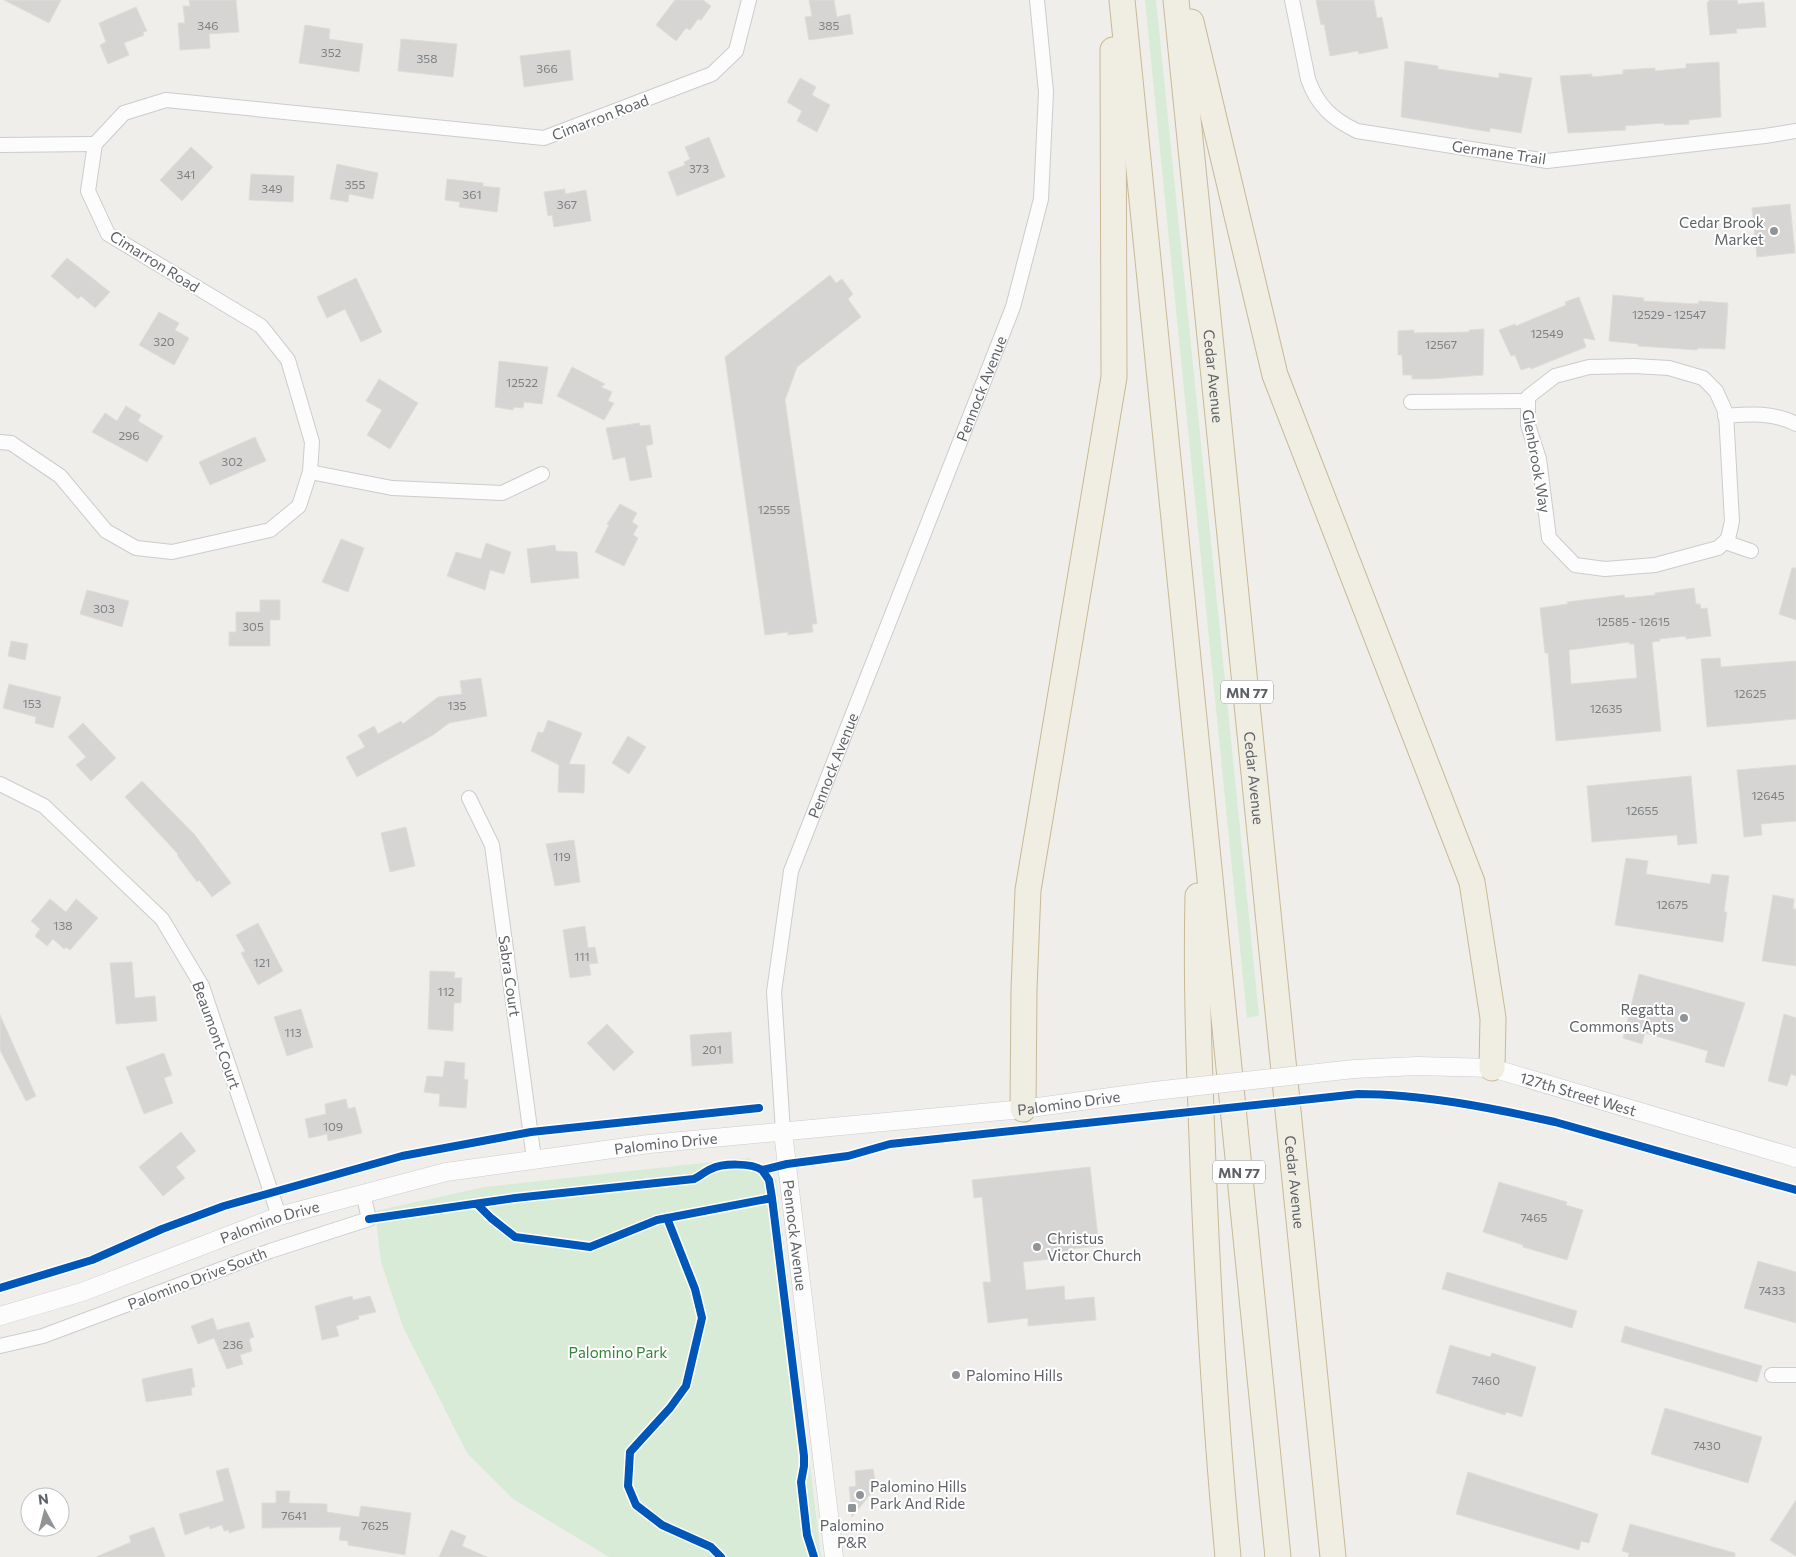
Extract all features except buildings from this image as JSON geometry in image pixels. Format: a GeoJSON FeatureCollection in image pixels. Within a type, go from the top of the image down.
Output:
{"type":"FeatureCollection","features":[{"type":"Feature","properties":{"kind":"highway"},"geometry":{"type":"LineString","coordinates":[[1023,1108],[1024,989],[1028,890],[1114,377],[1113,0]]}},
{"type":"Feature","properties":{"kind":"highway","name":"MN 77"},"geometry":{"type":"LineString","coordinates":[[1122,0],[1278,1557]]}},
{"type":"Feature","properties":{"kind":"highway","name":"Cedar Avenue"},"geometry":{"type":"LineString","coordinates":[[1176,0],[1333,1557]]}},
{"type":"Feature","properties":{"kind":"highway"},"geometry":{"type":"LineString","coordinates":[[1186,0],[1275,375],[1472,882],[1493,1018],[1492,1068]]}},
{"type":"Feature","properties":{"kind":"highway"},"geometry":{"type":"LineString","coordinates":[[1200,786],[1196,962],[1204,1199],[1216,1425],[1228,1557]]}},
{"type":"Feature","properties":{"kind":"highway"},"geometry":{"type":"LineString","coordinates":[[1316,1385],[1348,1557]]}},
{"type":"Feature","properties":{"kind":"street","name":"Cimarron Road"},"geometry":{"type":"LineString","coordinates":[[0,442],[11,443],[60,476],[106,531],[136,548],[172,552],[270,530],[299,506],[310,472],[312,442],[288,360],[261,326],[108,234],[88,192],[94,144],[124,113],[166,100],[544,138],[712,74],[736,51],[748,0]]}},
{"type":"Feature","properties":{"kind":"street","name":"Pennock Avenue"},"geometry":{"type":"LineString","coordinates":[[834,1557],[783,1132],[774,992],[791,871],[1013,306],[1041,199],[1046,92],[1037,0]]}},
{"type":"Feature","properties":{"kind":"street","name":"Germane Trail"},"geometry":{"type":"LineString","coordinates":[[1292,0],[1308,79],[1312,90],[1318,102],[1335,119],[1357,131],[1547,161],[1796,131]]}},
{"type":"Feature","properties":{"kind":"street"},"geometry":{"type":"LineString","coordinates":[[0,145],[94,144]]}},
{"type":"Feature","properties":{"kind":"street","name":"Glenbrook Way"},"geometry":{"type":"LineString","coordinates":[[1634,366],[1669,368],[1703,378],[1716,391],[1726,413],[1725,416],[1732,485],[1732,521],[1725,542],[1718,548],[1656,565],[1605,569],[1575,565],[1549,538],[1539,459],[1528,425],[1527,401],[1528,397],[1554,376],[1588,367],[1634,366]]}},
{"type":"Feature","properties":{"kind":"street","name":"Glenbrook Way"},"geometry":{"type":"LineString","coordinates":[[1411,402],[1527,401]]}},
{"type":"Feature","properties":{"kind":"street"},"geometry":{"type":"LineString","coordinates":[[1725,416],[1754,414],[1781,417],[1796,424]]}},
{"type":"Feature","properties":{"kind":"street"},"geometry":{"type":"LineString","coordinates":[[310,472],[392,488],[502,493],[542,474]]}},
{"type":"Feature","properties":{"kind":"street"},"geometry":{"type":"LineString","coordinates":[[1725,542],[1751,551]]}},
{"type":"Feature","properties":{"kind":"street","name":"Beaumont Court"},"geometry":{"type":"LineString","coordinates":[[0,784],[44,806],[162,919],[202,986],[279,1216]]}},
{"type":"Feature","properties":{"kind":"street","name":"Sabra Court"},"geometry":{"type":"LineString","coordinates":[[469,798],[492,845],[534,1160]]}},
{"type":"Feature","properties":{"kind":"street","name":"127th Street West"},"geometry":{"type":"LineString","coordinates":[[1354,1069],[1417,1066],[1492,1068],[1796,1158]]}},
{"type":"Feature","properties":{"kind":"street","name":"Palomino Drive"},"geometry":{"type":"LineString","coordinates":[[0,1316],[82,1292],[279,1216],[446,1172],[649,1144],[1023,1108],[1154,1091],[1354,1069]]}},
{"type":"Feature","properties":{"kind":"street","name":"Palomino Drive South"},"geometry":{"type":"LineString","coordinates":[[0,1346],[43,1336],[270,1251],[369,1219],[363,1193]]}},
{"type":"Feature","properties":{"kind":"street"},"geometry":{"type":"LineString","coordinates":[[1772,1375],[1796,1375]]}},
{"type":"Feature","properties":{"kind":"green space"},"geometry":{"type":"Polygon","coordinates":[[[1145,0],[1156,0],[1259,1016],[1247,1018],[1145,0]]]}},
{"type":"Feature","properties":{"kind":"green space","name":"Palomino Park"},"geometry":{"type":"Polygon","coordinates":[[[749,1158],[776,1179],[821,1557],[609,1557],[513,1499],[467,1453],[403,1327],[381,1262],[375,1211],[485,1187],[749,1158]]]}},
{"type":"Feature","properties":{"kind":"cycle path"},"geometry":{"type":"LineString","coordinates":[[369,1219],[515,1198],[694,1179],[716,1167],[729,1165],[751,1166],[762,1170],[787,1164],[848,1156],[890,1144],[1358,1094],[1432,1099],[1555,1122],[1796,1190]]}},
{"type":"Feature","properties":{"kind":"cycle path"},"geometry":{"type":"LineString","coordinates":[[0,1288],[92,1260],[162,1229],[224,1206],[402,1156],[531,1132],[759,1108]]}},
{"type":"Feature","properties":{"kind":"cycle path"},"geometry":{"type":"LineString","coordinates":[[762,1170],[769,1180],[772,1198],[804,1456],[801,1482],[807,1535],[814,1557]]}},
{"type":"Feature","properties":{"kind":"cycle path"},"geometry":{"type":"LineString","coordinates":[[477,1204],[515,1237],[590,1247],[657,1220],[772,1198]]}},
{"type":"Feature","properties":{"kind":"cycle path"},"geometry":{"type":"LineString","coordinates":[[667,1218],[695,1289],[702,1318],[686,1386],[670,1408],[630,1452],[628,1486],[636,1505],[662,1525],[711,1547],[721,1557]]}},
{"type":"Feature","properties":{"kind":"place","name":"Cedar Brook Market"},"geometry":{"type":"Point","coordinates":[1774,231]}},
{"type":"Feature","properties":{"kind":"place","name":"Regatta Commons Apts"},"geometry":{"type":"Point","coordinates":[1684,1018]}},
{"type":"Feature","properties":{"kind":"place","name":"Christus Victor Church"},"geometry":{"type":"Point","coordinates":[1037,1247]}},
{"type":"Feature","properties":{"kind":"place","name":"Palomino Hills"},"geometry":{"type":"Point","coordinates":[956,1375]}},
{"type":"Feature","properties":{"kind":"place","name":"Palomino Hills Park And Ride"},"geometry":{"type":"Point","coordinates":[860,1495]}},
{"type":"Feature","properties":{"kind":"place","name":"Palomino P&R"},"geometry":{"type":"Point","coordinates":[852,1508]}}]}
